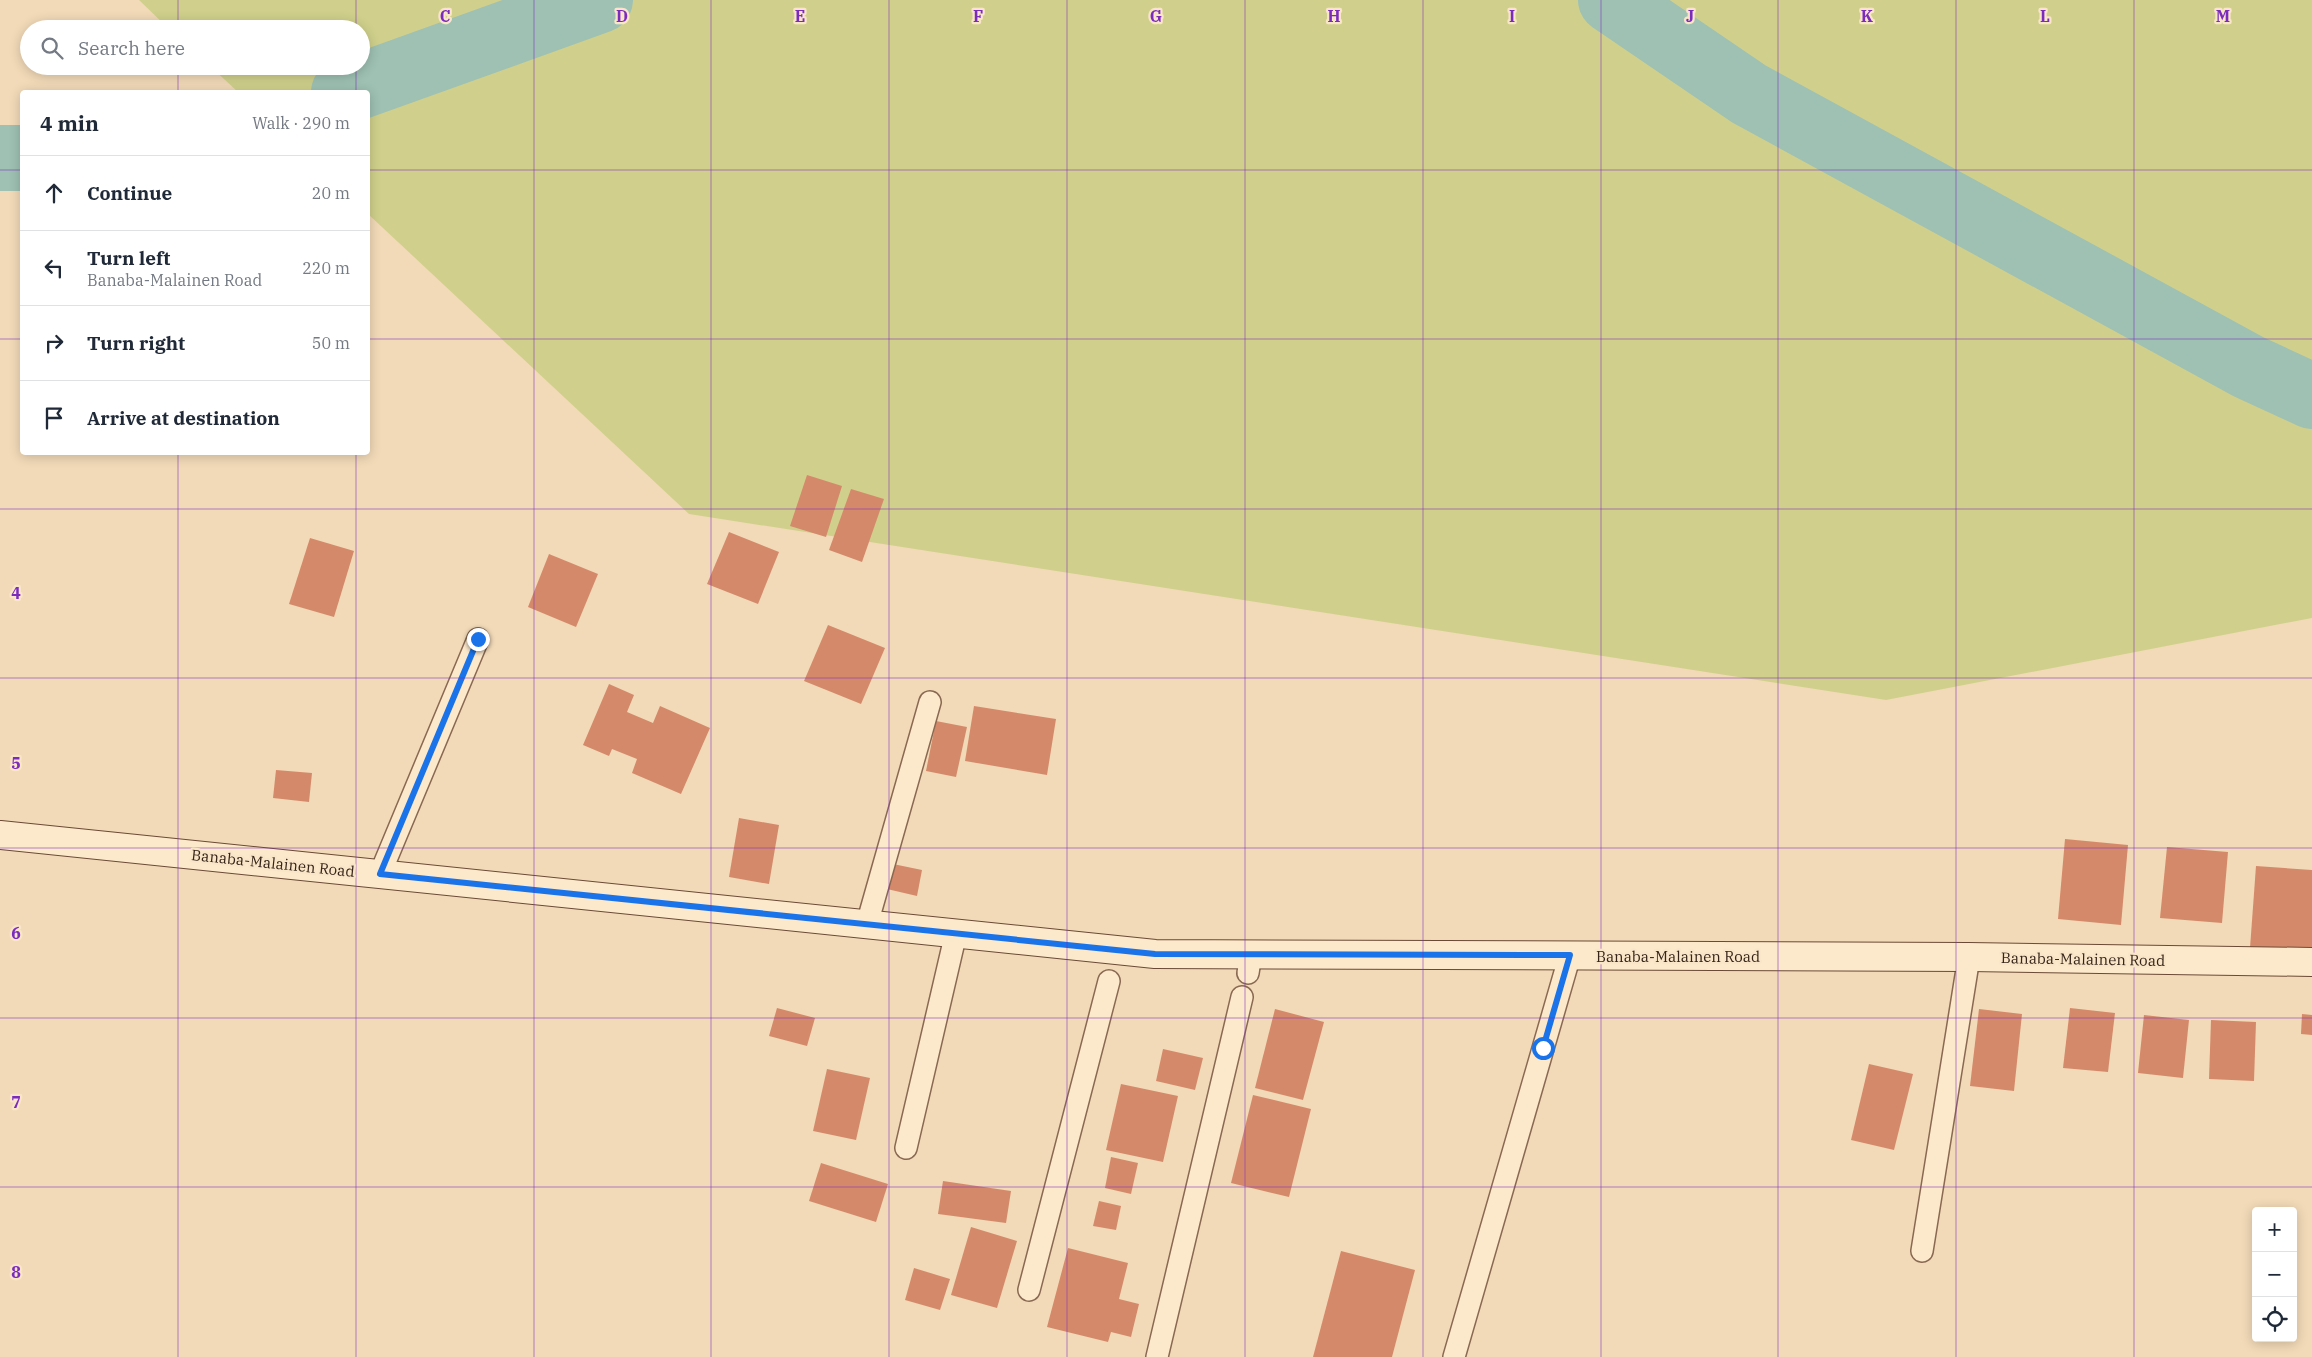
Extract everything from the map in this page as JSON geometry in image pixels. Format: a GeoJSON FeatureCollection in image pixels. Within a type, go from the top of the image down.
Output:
{"type":"FeatureCollection","features":[{"type":"Feature","properties":{"kind":"street","name":"Banaba-Malainen Road"},"geometry":{"type":"LineString","coordinates":[[0,834],[956,933],[1113,965],[1155,954],[1249,963],[1570,955],[1969,957],[2312,962]]}},
{"type":"Feature","properties":{"kind":"lane"},"geometry":{"type":"LineString","coordinates":[[380,874],[478,639]]}},
{"type":"Feature","properties":{"kind":"lane"},"geometry":{"type":"LineString","coordinates":[[867,924],[930,702]]}},
{"type":"Feature","properties":{"kind":"lane"},"geometry":{"type":"LineString","coordinates":[[906,1148],[956,933]]}},
{"type":"Feature","properties":{"kind":"lane"},"geometry":{"type":"LineString","coordinates":[[1454,1357],[1570,955]]}},
{"type":"Feature","properties":{"kind":"lane"},"geometry":{"type":"LineString","coordinates":[[1922,1251],[1969,957]]}},
{"type":"Feature","properties":{"kind":"lane"},"geometry":{"type":"LineString","coordinates":[[1029,1290],[1113,965]]}},
{"type":"Feature","properties":{"kind":"lane"},"geometry":{"type":"LineString","coordinates":[[1157,1357],[1242,997]]}},
{"type":"Feature","properties":{"kind":"green space"},"geometry":{"type":"Polygon","coordinates":[[[139,0],[2312,0],[2312,618],[1886,700],[689,514],[370,216],[370,90],[236,90],[220,75],[370,75],[370,20],[160,20],[139,0]]]}},
{"type":"Feature","properties":{"kind":"building"},"geometry":{"type":"Polygon","coordinates":[[[807,475],[842,486],[826,537],[790,526],[807,475]]]}},
{"type":"Feature","properties":{"kind":"building"},"geometry":{"type":"Polygon","coordinates":[[[851,489],[884,499],[862,562],[829,550],[851,489]]]}},
{"type":"Feature","properties":{"kind":"building"},"geometry":{"type":"Polygon","coordinates":[[[729,532],[779,552],[758,604],[707,584],[729,532]]]}},
{"type":"Feature","properties":{"kind":"building"},"geometry":{"type":"Polygon","coordinates":[[[310,538],[354,551],[334,617],[289,604],[310,538]]]}},
{"type":"Feature","properties":{"kind":"building"},"geometry":{"type":"Polygon","coordinates":[[[549,554],[598,574],[576,627],[528,607],[549,554]]]}},
{"type":"Feature","properties":{"kind":"building"},"geometry":{"type":"Polygon","coordinates":[[[828,625],[885,648],[861,704],[804,681],[828,625]]]}},
{"type":"Feature","properties":{"kind":"building"},"geometry":{"type":"Polygon","coordinates":[[[609,684],[634,695],[627,712],[653,723],[660,706],[710,728],[681,794],[632,773],[637,759],[612,749],[609,756],[583,745],[609,684]]]}},
{"type":"Feature","properties":{"kind":"building"},"geometry":{"type":"Polygon","coordinates":[[[974,706],[1056,719],[1047,775],[965,761],[974,706]]]}},
{"type":"Feature","properties":{"kind":"building"},"geometry":{"type":"Polygon","coordinates":[[[936,721],[967,727],[956,777],[926,771],[936,721]]]}},
{"type":"Feature","properties":{"kind":"building"},"geometry":{"type":"Polygon","coordinates":[[[276,770],[312,773],[309,802],[273,798],[276,770]]]}},
{"type":"Feature","properties":{"kind":"building"},"geometry":{"type":"Polygon","coordinates":[[[739,818],[779,825],[769,884],[729,877],[739,818]]]}},
{"type":"Feature","properties":{"kind":"building"},"geometry":{"type":"Polygon","coordinates":[[[2065,839],[2128,845],[2121,925],[2058,919],[2065,839]]]}},
{"type":"Feature","properties":{"kind":"building"},"geometry":{"type":"Polygon","coordinates":[[[2167,847],[2228,852],[2222,923],[2160,918],[2167,847]]]}},
{"type":"Feature","properties":{"kind":"building"},"geometry":{"type":"Polygon","coordinates":[[[893,864],[922,870],[917,896],[887,889],[893,864]]]}},
{"type":"Feature","properties":{"kind":"building"},"geometry":{"type":"Polygon","coordinates":[[[2256,866],[2312,870],[2312,952],[2250,948],[2256,866]]]}},
{"type":"Feature","properties":{"kind":"building"},"geometry":{"type":"Polygon","coordinates":[[[777,1008],[815,1018],[807,1046],[769,1036],[777,1008]]]}},
{"type":"Feature","properties":{"kind":"building"},"geometry":{"type":"Polygon","coordinates":[[[2070,1008],[2115,1013],[2108,1072],[2063,1068],[2070,1008]]]}},
{"type":"Feature","properties":{"kind":"building"},"geometry":{"type":"Polygon","coordinates":[[[1275,1009],[1324,1022],[1303,1100],[1255,1088],[1275,1009]]]}},
{"type":"Feature","properties":{"kind":"building"},"geometry":{"type":"Polygon","coordinates":[[[1979,1009],[2022,1014],[2014,1091],[1970,1086],[1979,1009]]]}},
{"type":"Feature","properties":{"kind":"building"},"geometry":{"type":"Polygon","coordinates":[[[2302,1014],[2312,1015],[2312,1035],[2301,1034],[2302,1014]]]}},
{"type":"Feature","properties":{"kind":"building"},"geometry":{"type":"Polygon","coordinates":[[[2144,1015],[2189,1020],[2183,1078],[2138,1073],[2144,1015]]]}},
{"type":"Feature","properties":{"kind":"building"},"geometry":{"type":"Polygon","coordinates":[[[2211,1020],[2256,1022],[2254,1081],[2209,1079],[2211,1020]]]}},
{"type":"Feature","properties":{"kind":"building"},"geometry":{"type":"Polygon","coordinates":[[[1163,1049],[1203,1058],[1195,1090],[1156,1081],[1163,1049]]]}},
{"type":"Feature","properties":{"kind":"building"},"geometry":{"type":"Polygon","coordinates":[[[1869,1064],[1913,1074],[1894,1150],[1851,1140],[1869,1064]]]}},
{"type":"Feature","properties":{"kind":"building"},"geometry":{"type":"Polygon","coordinates":[[[827,1069],[870,1078],[856,1140],[813,1131],[827,1069]]]}},
{"type":"Feature","properties":{"kind":"building"},"geometry":{"type":"Polygon","coordinates":[[[1121,1084],[1178,1096],[1163,1162],[1106,1150],[1121,1084]]]}},
{"type":"Feature","properties":{"kind":"building"},"geometry":{"type":"Polygon","coordinates":[[[1253,1095],[1311,1109],[1289,1197],[1231,1183],[1253,1095]]]}},
{"type":"Feature","properties":{"kind":"building"},"geometry":{"type":"Polygon","coordinates":[[[1111,1157],[1138,1163],[1131,1194],[1105,1188],[1111,1157]]]}},
{"type":"Feature","properties":{"kind":"building"},"geometry":{"type":"Polygon","coordinates":[[[821,1163],[888,1184],[876,1222],[809,1201],[821,1163]]]}},
{"type":"Feature","properties":{"kind":"building"},"geometry":{"type":"Polygon","coordinates":[[[943,1181],[1011,1191],[1006,1223],[938,1214],[943,1181]]]}},
{"type":"Feature","properties":{"kind":"building"},"geometry":{"type":"Polygon","coordinates":[[[1099,1201],[1121,1206],[1116,1230],[1093,1226],[1099,1201]]]}},
{"type":"Feature","properties":{"kind":"building"},"geometry":{"type":"Polygon","coordinates":[[[971,1227],[1017,1241],[997,1308],[951,1295],[971,1227]]]}},
{"type":"Feature","properties":{"kind":"building"},"geometry":{"type":"Polygon","coordinates":[[[1068,1248],[1128,1263],[1119,1299],[1139,1304],[1131,1337],[1111,1332],[1108,1342],[1047,1327],[1068,1248]]]}},
{"type":"Feature","properties":{"kind":"building"},"geometry":{"type":"Polygon","coordinates":[[[1341,1251],[1415,1270],[1392,1357],[1313,1357],[1341,1251]]]}},
{"type":"Feature","properties":{"kind":"building"},"geometry":{"type":"Polygon","coordinates":[[[914,1268],[950,1279],[940,1310],[905,1300],[914,1268]]]}},
{"type":"Feature","properties":{"kind":"waterway"},"geometry":{"type":"LineString","coordinates":[[350,90],[600,0]]}},
{"type":"Feature","properties":{"kind":"waterway"},"geometry":{"type":"LineString","coordinates":[[1611,0],[1749,94],[2249,367],[2312,396]]}},
{"type":"Feature","properties":{"kind":"waterway"},"geometry":{"type":"LineString","coordinates":[[0,158],[20,158]]}},
{"type":"Feature","properties":{"kind":"route"},"geometry":{"type":"LineString","coordinates":[[478,639],[380,874],[1155,954],[1570,955],[1543,1048]]}}]}
